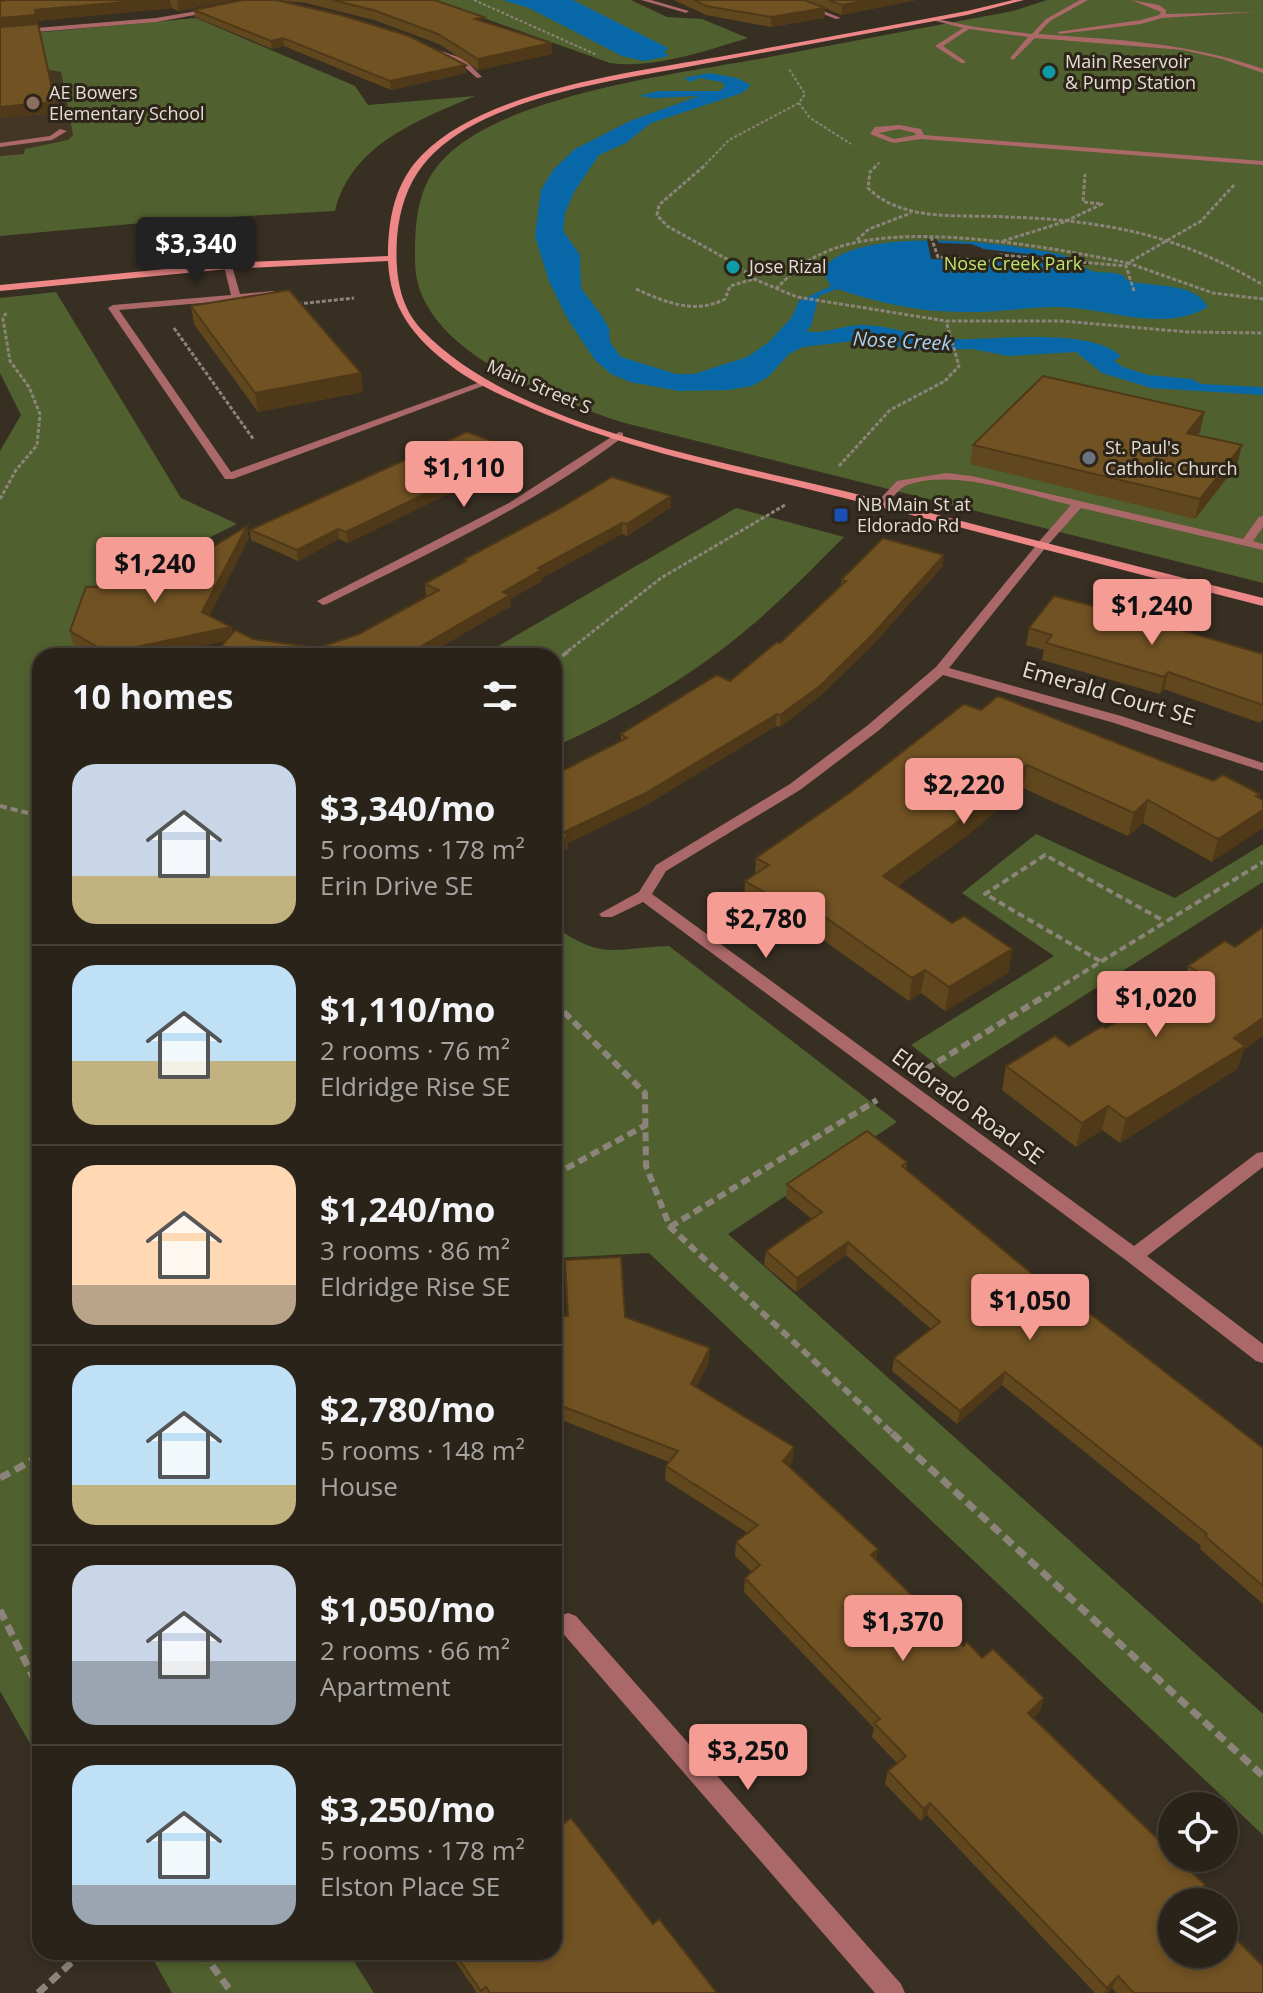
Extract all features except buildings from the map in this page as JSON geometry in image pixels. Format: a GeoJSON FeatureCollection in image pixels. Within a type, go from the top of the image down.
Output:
{"type":"FeatureCollection","features":[{"type":"Feature","properties":{"kind":"main road","name":"Main Street S"},"geometry":{"type":"LineString","coordinates":[[1021,0],[618,78],[568,89],[490,115],[438,144],[416,163],[401,186],[390,274],[396,298],[417,331],[445,357],[486,383],[558,416],[619,435],[1263,602]]}},
{"type":"Feature","properties":{"kind":"main road"},"geometry":{"type":"LineString","coordinates":[[0,288],[228,266],[391,258]]}},
{"type":"Feature","properties":{"kind":"street"},"geometry":{"type":"LineString","coordinates":[[644,0],[686,11]]}},
{"type":"Feature","properties":{"kind":"street"},"geometry":{"type":"LineString","coordinates":[[790,0],[838,18]]}},
{"type":"Feature","properties":{"kind":"street"},"geometry":{"type":"LineString","coordinates":[[1013,58],[1048,20],[1085,0]]}},
{"type":"Feature","properties":{"kind":"street"},"geometry":{"type":"LineString","coordinates":[[1134,0],[1157,6],[1164,11],[1162,16]]}},
{"type":"Feature","properties":{"kind":"street"},"geometry":{"type":"LineString","coordinates":[[0,33],[156,20],[225,8]]}},
{"type":"Feature","properties":{"kind":"street"},"geometry":{"type":"LineString","coordinates":[[1032,36],[1141,22],[1162,16],[1254,12]]}},
{"type":"Feature","properties":{"kind":"street"},"geometry":{"type":"LineString","coordinates":[[934,19],[966,29],[1198,52],[1241,61],[1263,71]]}},
{"type":"Feature","properties":{"kind":"street"},"geometry":{"type":"LineString","coordinates":[[963,62],[938,46],[966,29]]}},
{"type":"Feature","properties":{"kind":"street"},"geometry":{"type":"LineString","coordinates":[[414,42],[461,60],[479,77]]}},
{"type":"Feature","properties":{"kind":"street"},"geometry":{"type":"LineString","coordinates":[[1198,52],[1223,44]]}},
{"type":"Feature","properties":{"kind":"street"},"geometry":{"type":"LineString","coordinates":[[921,137],[918,131],[899,127],[878,129],[874,134],[885,140],[921,137],[1263,163]]}},
{"type":"Feature","properties":{"kind":"street"},"geometry":{"type":"LineString","coordinates":[[0,145],[52,138],[63,131]]}},
{"type":"Feature","properties":{"kind":"street"},"geometry":{"type":"LineString","coordinates":[[228,266],[236,297]]}},
{"type":"Feature","properties":{"kind":"street"},"geometry":{"type":"LineString","coordinates":[[277,293],[113,308],[229,477],[486,383]]}},
{"type":"Feature","properties":{"kind":"street"},"geometry":{"type":"LineString","coordinates":[[323,601],[531,494],[619,435]]}},
{"type":"Feature","properties":{"kind":"street"},"geometry":{"type":"LineString","coordinates":[[881,504],[901,483],[946,476],[972,479],[1263,547]]}},
{"type":"Feature","properties":{"kind":"street"},"geometry":{"type":"LineString","coordinates":[[607,914],[644,895],[661,868],[795,787],[873,728],[941,670],[1079,503]]}},
{"type":"Feature","properties":{"kind":"street"},"geometry":{"type":"LineString","coordinates":[[1246,543],[1263,519]]}},
{"type":"Feature","properties":{"kind":"street","name":"Emerald Court SE"},"geometry":{"type":"LineString","coordinates":[[941,670],[1116,719],[1263,767]]}},
{"type":"Feature","properties":{"kind":"street","name":"Eldorado Road SE"},"geometry":{"type":"LineString","coordinates":[[644,895],[1134,1256],[1263,1355]]}},
{"type":"Feature","properties":{"kind":"street"},"geometry":{"type":"LineString","coordinates":[[1134,1256],[1263,1158]]}},
{"type":"Feature","properties":{"kind":"street"},"geometry":{"type":"LineString","coordinates":[[568,1623],[892,1993]]}},
{"type":"Feature","properties":{"kind":"path"},"geometry":{"type":"LineString","coordinates":[[474,0],[606,59]]}},
{"type":"Feature","properties":{"kind":"path"},"geometry":{"type":"LineString","coordinates":[[783,62],[805,94],[799,103],[729,140],[687,183],[659,205],[657,215],[667,226],[754,279],[797,297],[946,321],[1062,321],[1188,332],[1263,333]]}},
{"type":"Feature","properties":{"kind":"path"},"geometry":{"type":"LineString","coordinates":[[799,103],[822,127],[858,148]]}},
{"type":"Feature","properties":{"kind":"path"},"geometry":{"type":"LineString","coordinates":[[991,243],[1015,240],[1102,204],[1083,202],[1086,149]]}},
{"type":"Feature","properties":{"kind":"path"},"geometry":{"type":"LineString","coordinates":[[885,157],[870,172],[868,188],[878,199],[914,211],[1064,222],[1165,240],[1225,262],[1263,285]]}},
{"type":"Feature","properties":{"kind":"path"},"geometry":{"type":"LineString","coordinates":[[931,237],[938,257],[990,261],[999,255],[1127,265],[1201,221],[1222,195],[1240,181],[1251,162]]}},
{"type":"Feature","properties":{"kind":"path"},"geometry":{"type":"LineString","coordinates":[[856,241],[869,229],[914,211]]}},
{"type":"Feature","properties":{"kind":"path"},"geometry":{"type":"LineString","coordinates":[[776,289],[804,263],[856,241],[899,236],[1076,251],[1213,293],[1263,299]]}},
{"type":"Feature","properties":{"kind":"path"},"geometry":{"type":"LineString","coordinates":[[1127,265],[1134,291]]}},
{"type":"Feature","properties":{"kind":"path"},"geometry":{"type":"LineString","coordinates":[[636,289],[678,305],[706,307],[725,299],[730,286],[754,279]]}},
{"type":"Feature","properties":{"kind":"path"},"geometry":{"type":"LineString","coordinates":[[292,304],[354,298]]}},
{"type":"Feature","properties":{"kind":"path"},"geometry":{"type":"LineString","coordinates":[[0,499],[16,470],[37,445],[40,414],[29,387],[10,361],[3,319],[8,307]]}},
{"type":"Feature","properties":{"kind":"path"},"geometry":{"type":"LineString","coordinates":[[166,317],[256,444]]}},
{"type":"Feature","properties":{"kind":"path"},"geometry":{"type":"LineString","coordinates":[[839,466],[853,456],[891,410],[952,377],[959,366],[946,321]]}},
{"type":"Feature","properties":{"kind":"path"},"geometry":{"type":"LineString","coordinates":[[562,656],[618,610],[677,568],[756,526],[786,505]]}},
{"type":"Feature","properties":{"kind":"path"},"geometry":{"type":"LineString","coordinates":[[0,806],[32,814]]}},
{"type":"Feature","properties":{"kind":"path"},"geometry":{"type":"LineString","coordinates":[[1100,961],[985,894],[1045,855],[1165,921],[1263,862]]}},
{"type":"Feature","properties":{"kind":"path"},"geometry":{"type":"LineString","coordinates":[[562,1010],[645,1093],[646,1166],[670,1227],[1263,1776]]}},
{"type":"Feature","properties":{"kind":"path"},"geometry":{"type":"LineString","coordinates":[[562,1171],[646,1125]]}},
{"type":"Feature","properties":{"kind":"path"},"geometry":{"type":"LineString","coordinates":[[0,1478],[32,1460]]}},
{"type":"Feature","properties":{"kind":"path"},"geometry":{"type":"LineString","coordinates":[[0,1610],[32,1675]]}},
{"type":"Feature","properties":{"kind":"path"},"geometry":{"type":"LineString","coordinates":[[38,1993],[74,1960]]}},
{"type":"Feature","properties":{"kind":"path"},"geometry":{"type":"LineString","coordinates":[[208,1960],[232,1993]]}},
{"type":"Feature","properties":{"kind":"shaded area","name":"AE Bowers Elementary School"},"geometry":{"type":"Polygon","coordinates":[[[0,69],[61,71],[73,135],[68,140],[25,154],[0,156],[0,69]]]}},
{"type":"Feature","properties":{"kind":"green space"},"geometry":{"type":"Polygon","coordinates":[[[433,0],[631,0],[667,17],[702,19],[748,38],[662,61],[610,63],[433,0]]]}},
{"type":"Feature","properties":{"kind":"green space","name":"Nose Creek Park"},"geometry":{"type":"Polygon","coordinates":[[[1047,0],[1263,0],[1263,583],[621,422],[525,384],[492,366],[462,345],[437,320],[421,292],[415,260],[415,236],[418,212],[429,178],[463,143],[499,122],[590,91],[1013,11],[1047,0]]]}},
{"type":"Feature","properties":{"kind":"green space"},"geometry":{"type":"Polygon","coordinates":[[[196,18],[355,86],[368,105],[475,96],[410,126],[371,152],[343,188],[335,211],[175,220],[0,236],[0,156],[24,154],[25,149],[68,140],[73,135],[61,72],[40,68],[0,36],[196,18]]]}},
{"type":"Feature","properties":{"kind":"green space"},"geometry":{"type":"Polygon","coordinates":[[[56,292],[181,498],[237,524],[80,601],[76,648],[32,648],[32,1747],[0,1691],[0,451],[21,415],[0,373],[0,298],[56,292]]]}},
{"type":"Feature","properties":{"kind":"green space"},"geometry":{"type":"Polygon","coordinates":[[[736,508],[844,537],[763,615],[706,661],[632,708],[562,743],[562,648],[495,648],[736,508]]]}},
{"type":"Feature","properties":{"kind":"green space"},"geometry":{"type":"Polygon","coordinates":[[[1036,834],[1175,898],[1263,844],[1263,882],[954,1078],[911,1045],[1054,956],[962,893],[1036,834]]]}},
{"type":"Feature","properties":{"kind":"green space"},"geometry":{"type":"Polygon","coordinates":[[[562,931],[585,944],[609,950],[669,946],[897,1122],[728,1234],[1263,1714],[1263,1835],[1238,1811],[1238,1792],[1218,1792],[649,1253],[562,1258],[562,931]]]}},
{"type":"Feature","properties":{"kind":"green space"},"geometry":{"type":"Polygon","coordinates":[[[153,1960],[353,1960],[374,1993],[172,1993],[153,1960]]]}},
{"type":"Feature","properties":{"kind":"water"},"geometry":{"type":"Polygon","coordinates":[[[503,0],[573,0],[668,48],[664,52],[669,56],[644,61],[622,56],[529,8],[503,0]]]}},
{"type":"Feature","properties":{"kind":"water","name":"Nose Creek"},"geometry":{"type":"Polygon","coordinates":[[[710,73],[737,78],[751,85],[742,93],[651,123],[626,143],[599,155],[574,192],[565,213],[563,231],[580,255],[581,288],[609,328],[610,342],[621,357],[676,374],[694,374],[747,357],[769,342],[791,318],[799,301],[831,286],[822,270],[839,256],[866,247],[898,242],[970,242],[1059,254],[1093,271],[1116,273],[1140,283],[1183,289],[1202,299],[1208,307],[1190,315],[1152,319],[1057,307],[947,312],[899,306],[837,289],[819,296],[811,326],[806,331],[819,332],[861,325],[946,339],[1038,337],[1086,341],[1121,356],[1114,361],[1123,367],[1148,375],[1192,379],[1201,384],[1263,387],[1263,395],[1151,388],[1102,373],[1076,352],[1009,356],[972,349],[913,350],[861,340],[803,347],[789,354],[768,377],[752,386],[728,390],[679,391],[630,382],[611,374],[595,360],[567,318],[549,281],[535,236],[541,190],[553,170],[575,149],[630,121],[699,96],[639,96],[659,91],[719,91],[725,87],[722,82],[699,78],[691,82],[684,78],[710,73]]]}},
{"type":"Feature","properties":{"kind":"pier"},"geometry":{"type":"Polygon","coordinates":[[[927,239],[1087,261],[1089,265],[931,259],[927,239]]]}},
{"type":"Feature","properties":{"kind":"place","name":"Main Reservoir & Pump Station"},"geometry":{"type":"Point","coordinates":[1049,72]}},
{"type":"Feature","properties":{"kind":"place","name":"AE Bowers Elementary School"},"geometry":{"type":"Point","coordinates":[33,103]}},
{"type":"Feature","properties":{"kind":"place","name":"Jose Rizal"},"geometry":{"type":"Point","coordinates":[733,267]}},
{"type":"Feature","properties":{"kind":"place","name":"St. Paul's Catholic Church"},"geometry":{"type":"Point","coordinates":[1089,458]}},
{"type":"Feature","properties":{"kind":"place","name":"NB Main St at Eldorado Rd"},"geometry":{"type":"Point","coordinates":[841,515]}}]}
